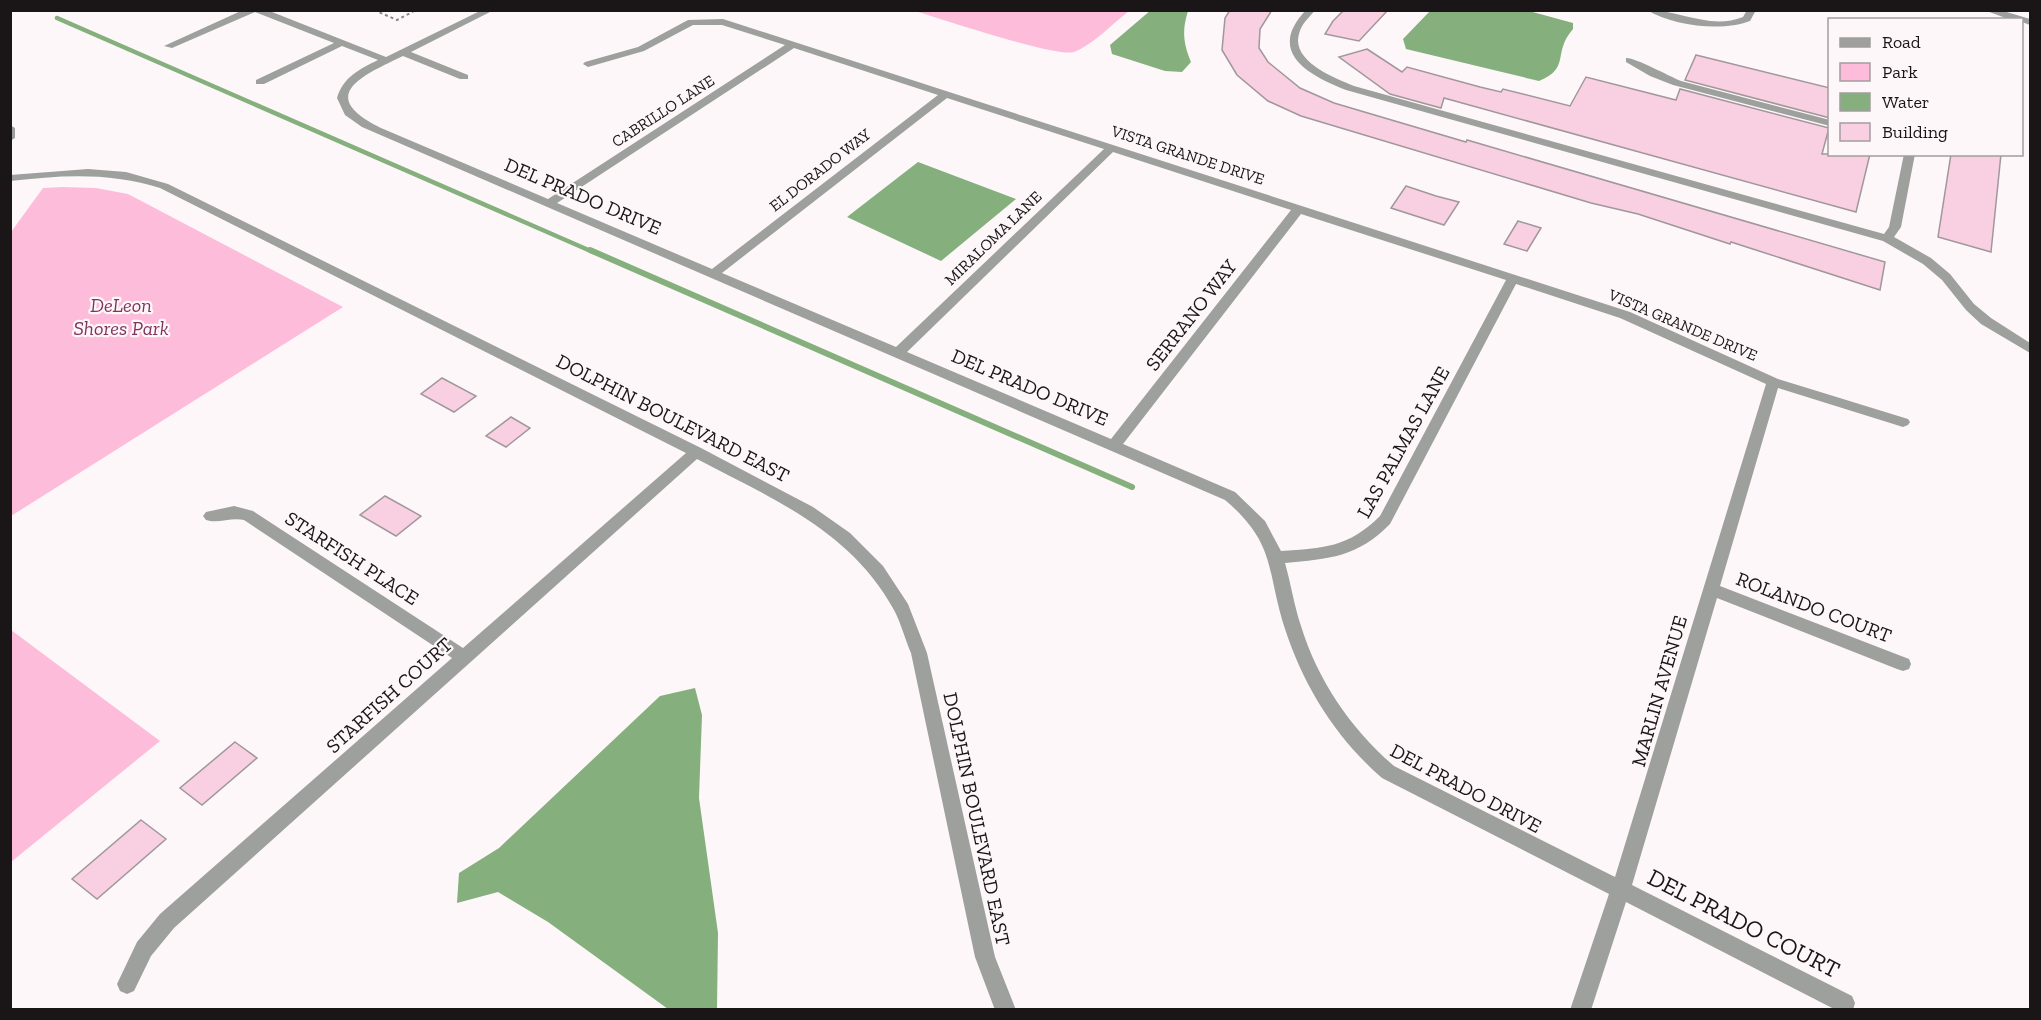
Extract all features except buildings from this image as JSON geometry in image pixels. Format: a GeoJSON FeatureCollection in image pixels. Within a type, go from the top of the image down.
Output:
{"type":"FeatureCollection","features":[{"type":"Feature","properties":{"kind":"street"},"geometry":{"type":"LineString","coordinates":[[169,46],[252,10]]}},
{"type":"Feature","properties":{"kind":"street"},"geometry":{"type":"LineString","coordinates":[[258,10],[386,60],[490,10]]}},
{"type":"Feature","properties":{"kind":"street"},"geometry":{"type":"LineString","coordinates":[[1311,10],[1296,29],[1294,42],[1296,50],[1311,68],[1340,84],[1887,238],[1927,261],[1946,277],[1970,307],[1986,321],[2030,347]]}},
{"type":"Feature","properties":{"kind":"street"},"geometry":{"type":"LineString","coordinates":[[1651,10],[1698,22],[1727,25],[1747,20],[1752,10]]}},
{"type":"Feature","properties":{"kind":"street"},"geometry":{"type":"LineString","coordinates":[[1988,10],[2017,18]]}},
{"type":"Feature","properties":{"kind":"street","name":"VISTA GRANDE DRIVE"},"geometry":{"type":"LineString","coordinates":[[588,64],[641,49],[683,26],[701,20],[723,22],[1625,315],[1773,382],[1903,422]]}},
{"type":"Feature","properties":{"kind":"street"},"geometry":{"type":"LineString","coordinates":[[260,81],[342,43]]}},
{"type":"Feature","properties":{"kind":"street","name":"CABRILLO LANE"},"geometry":{"type":"LineString","coordinates":[[549,203],[794,44]]}},
{"type":"Feature","properties":{"kind":"street"},"geometry":{"type":"LineString","coordinates":[[403,52],[464,77]]}},
{"type":"Feature","properties":{"kind":"street","name":"DEL PRADO DRIVE"},"geometry":{"type":"LineString","coordinates":[[386,60],[362,72],[345,87],[342,96],[343,106],[348,114],[368,126],[1230,496],[1259,521],[1269,536],[1303,656],[1329,704],[1350,736],[1370,758],[1388,772],[1620,889]]}},
{"type":"Feature","properties":{"kind":"street"},"geometry":{"type":"LineString","coordinates":[[1629,60],[1654,74],[1677,83],[1828,122]]}},
{"type":"Feature","properties":{"kind":"street","name":"EL DORADO WAY"},"geometry":{"type":"LineString","coordinates":[[715,273],[946,93]]}},
{"type":"Feature","properties":{"kind":"street"},"geometry":{"type":"LineString","coordinates":[[10,128],[10,138]]}},
{"type":"Feature","properties":{"kind":"street","name":"MIRALOMA LANE"},"geometry":{"type":"LineString","coordinates":[[899,352],[1111,148]]}},
{"type":"Feature","properties":{"kind":"street"},"geometry":{"type":"LineString","coordinates":[[1887,238],[1895,227],[1910,156]]}},
{"type":"Feature","properties":{"kind":"street","name":"DOLPHIN BOULEVARD EAST"},"geometry":{"type":"LineString","coordinates":[[10,178],[57,172],[98,171],[141,177],[164,186],[696,452],[808,511],[862,553],[877,570],[902,609],[919,653],[985,957],[1006,1010]]}},
{"type":"Feature","properties":{"kind":"street","name":"SERRANO WAY"},"geometry":{"type":"LineString","coordinates":[[1114,445],[1299,208]]}},
{"type":"Feature","properties":{"kind":"street","name":"LAS PALMAS LANE"},"geometry":{"type":"LineString","coordinates":[[1276,558],[1335,552],[1357,545],[1370,537],[1380,526],[1513,278]]}},
{"type":"Feature","properties":{"kind":"street","name":"MARLIN AVENUE"},"geometry":{"type":"LineString","coordinates":[[1580,1010],[1637,840],[1773,382]]}},
{"type":"Feature","properties":{"kind":"street","name":"STARFISH COURT"},"geometry":{"type":"LineString","coordinates":[[127,984],[144,949],[167,921],[696,452]]}},
{"type":"Feature","properties":{"kind":"street","name":"STARFISH PLACE"},"geometry":{"type":"LineString","coordinates":[[211,516],[234,512],[248,515],[464,657]]}},
{"type":"Feature","properties":{"kind":"street","name":"ROLANDO COURT"},"geometry":{"type":"LineString","coordinates":[[1711,589],[1903,664]]}},
{"type":"Feature","properties":{"kind":"street","name":"DEL PRADO COURT"},"geometry":{"type":"LineString","coordinates":[[1620,889],[1845,1003]]}},
{"type":"Feature","properties":{"kind":"path"},"geometry":{"type":"LineString","coordinates":[[374,10],[397,20],[416,10]]}},
{"type":"Feature","properties":{"kind":"green space"},"geometry":{"type":"Polygon","coordinates":[[[915,11],[1129,11],[1089,44],[1074,52],[1063,52],[1023,44],[915,11]]]}},
{"type":"Feature","properties":{"kind":"green space","name":"DeLeon Shores Park"},"geometry":{"type":"Polygon","coordinates":[[[43,188],[96,188],[128,194],[343,307],[11,516],[11,232],[43,188]]]}},
{"type":"Feature","properties":{"kind":"green space"},"geometry":{"type":"Polygon","coordinates":[[[11,630],[160,741],[10,862],[11,630]]]}},
{"type":"Feature","properties":{"kind":"water"},"geometry":{"type":"Polygon","coordinates":[[[1151,10],[1188,11],[1184,36],[1191,62],[1182,72],[1165,71],[1112,54],[1110,45],[1151,10]]]}},
{"type":"Feature","properties":{"kind":"water"},"geometry":{"type":"Polygon","coordinates":[[[1430,11],[1529,11],[1573,23],[1573,29],[1563,45],[1555,71],[1539,81],[1406,49],[1403,39],[1430,11]]]}},
{"type":"Feature","properties":{"kind":"water"},"geometry":{"type":"Polygon","coordinates":[[[918,162],[1016,199],[941,261],[847,217],[918,162]]]}},
{"type":"Feature","properties":{"kind":"water"},"geometry":{"type":"Polygon","coordinates":[[[695,688],[702,715],[699,798],[718,933],[717,1009],[668,1009],[548,922],[498,892],[457,903],[459,873],[499,848],[660,696],[695,688]]]}},
{"type":"Feature","properties":{"kind":"waterway"},"geometry":{"type":"LineString","coordinates":[[57,18],[593,252]]}},
{"type":"Feature","properties":{"kind":"waterway"},"geometry":{"type":"LineString","coordinates":[[590,250],[1132,487]]}}]}
